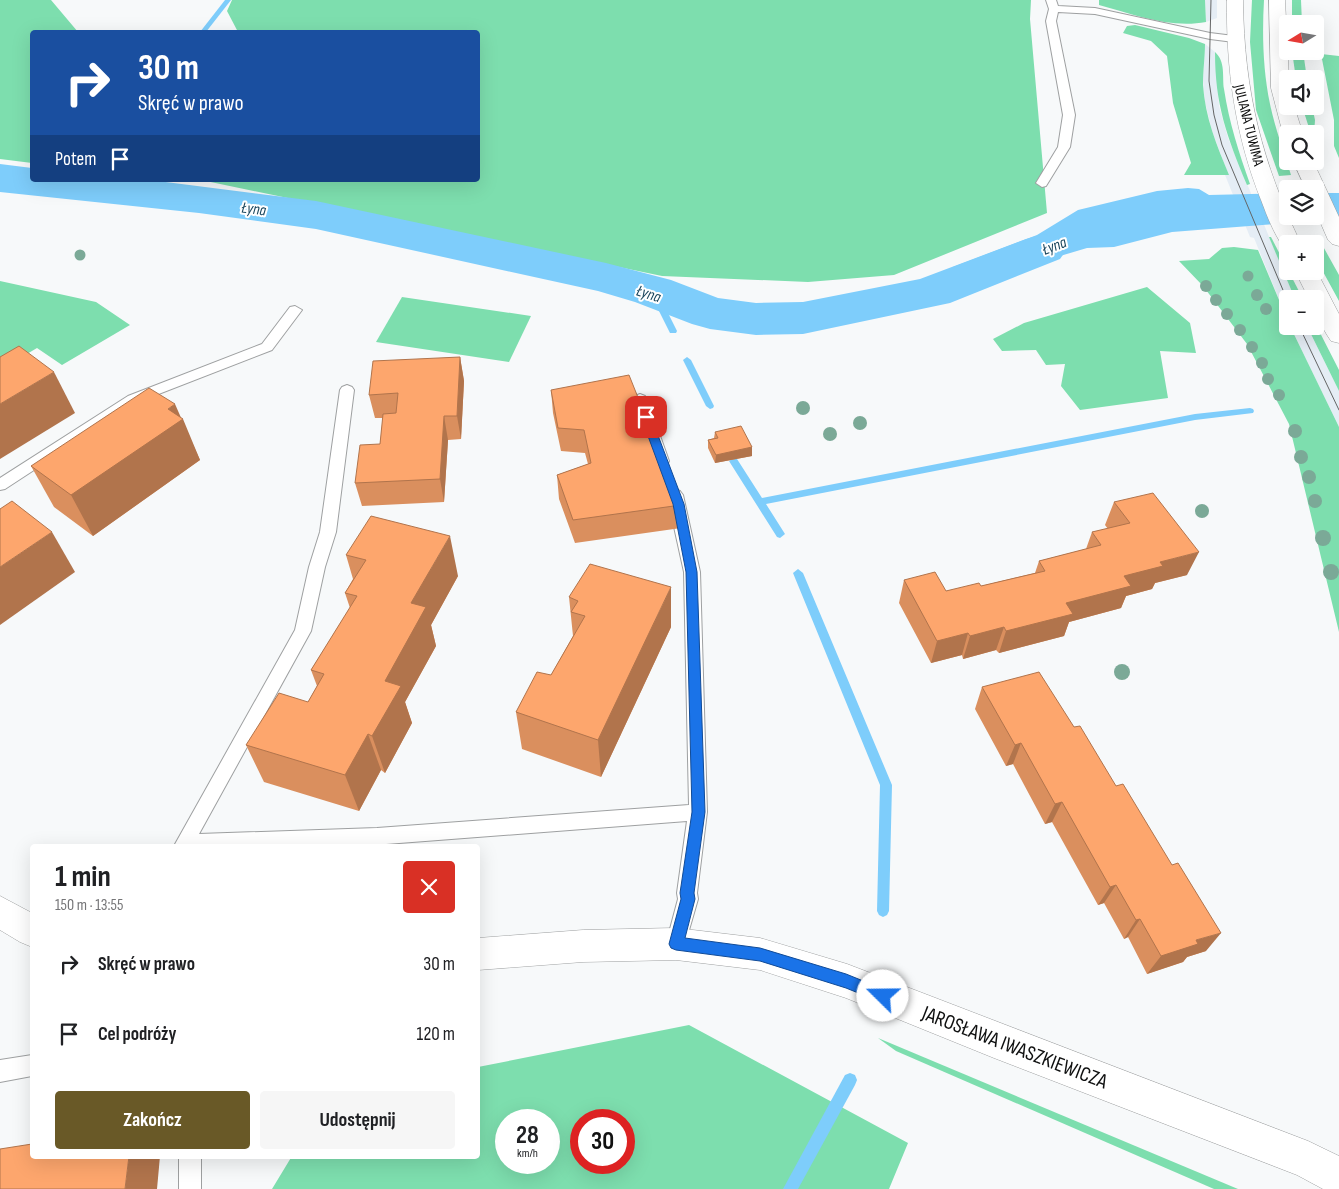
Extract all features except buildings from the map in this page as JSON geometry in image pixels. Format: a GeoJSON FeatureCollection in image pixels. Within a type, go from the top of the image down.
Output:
{"type":"FeatureCollection","features":[{"type":"Feature","properties":{"kind":"main road","name":"JULIANA TUWIMA"},"geometry":{"type":"LineString","coordinates":[[1236,0],[1234,39],[1244,120],[1257,164],[1287,235]]}},
{"type":"Feature","properties":{"kind":"main road"},"geometry":{"type":"LineString","coordinates":[[1277,0],[1280,88],[1290,125]]}},
{"type":"Feature","properties":{"kind":"main road"},"geometry":{"type":"LineString","coordinates":[[1307,170],[1339,240]]}},
{"type":"Feature","properties":{"kind":"main road"},"geometry":{"type":"LineString","coordinates":[[1311,280],[1339,336]]}},
{"type":"Feature","properties":{"kind":"main road"},"geometry":{"type":"LineString","coordinates":[[0,912],[30,929]]}},
{"type":"Feature","properties":{"kind":"main road","name":"JAROSŁAWA IWASZKIEWICZA"},"geometry":{"type":"LineString","coordinates":[[480,954],[584,946],[676,944],[760,954],[846,981],[994,1040],[1329,1167]]}},
{"type":"Feature","properties":{"kind":"lane"},"geometry":{"type":"LineString","coordinates":[[1042,183],[1064,148],[1069,115],[1051,21],[1053,5],[1095,11],[1210,36],[1234,39]]}},
{"type":"Feature","properties":{"kind":"lane"},"geometry":{"type":"LineString","coordinates":[[0,484],[133,398],[267,347],[295,310]]}},
{"type":"Feature","properties":{"kind":"lane"},"geometry":{"type":"LineString","coordinates":[[185,844],[303,631],[316,567],[328,532],[347,390]]}},
{"type":"Feature","properties":{"kind":"lane"},"geometry":{"type":"LineString","coordinates":[[640,400],[678,504],[692,572],[698,812],[687,893],[688,899],[676,944]]}},
{"type":"Feature","properties":{"kind":"lane"},"geometry":{"type":"LineString","coordinates":[[226,844],[310,842],[449,833],[698,812]]}},
{"type":"Feature","properties":{"kind":"lane"},"geometry":{"type":"LineString","coordinates":[[0,1071],[30,1066]]}},
{"type":"Feature","properties":{"kind":"lane"},"geometry":{"type":"LineString","coordinates":[[190,1159],[190,1189]]}},
{"type":"Feature","properties":{"kind":"shaded area"},"geometry":{"type":"Polygon","coordinates":[[[1205,0],[1217,0],[1217,18],[1206,22],[1205,0]]]}},
{"type":"Feature","properties":{"kind":"shaded area"},"geometry":{"type":"Polygon","coordinates":[[[1205,44],[1215,52],[1219,106],[1228,138],[1279,261],[1279,280],[1287,280],[1291,290],[1279,290],[1279,299],[1254,238],[1250,237],[1225,175],[1228,174],[1212,131],[1204,98],[1205,44]]]}},
{"type":"Feature","properties":{"kind":"shaded area"},"geometry":{"type":"Polygon","coordinates":[[[1294,335],[1311,335],[1339,391],[1339,427],[1294,335]]]}},
{"type":"Feature","properties":{"kind":"green space"},"geometry":{"type":"Polygon","coordinates":[[[0,0],[51,0],[76,30],[30,30],[30,163],[0,159],[0,0]]]}},
{"type":"Feature","properties":{"kind":"green space"},"geometry":{"type":"Polygon","coordinates":[[[232,0],[1031,0],[1030,19],[1047,213],[894,275],[808,282],[662,276],[211,182],[480,182],[480,30],[237,30],[227,11],[232,0]]]}},
{"type":"Feature","properties":{"kind":"green space"},"geometry":{"type":"Polygon","coordinates":[[[1099,0],[1205,0],[1206,22],[1179,24],[1165,22],[1099,5],[1099,0]]]}},
{"type":"Feature","properties":{"kind":"green space"},"geometry":{"type":"Polygon","coordinates":[[[1252,0],[1264,0],[1263,26],[1266,78],[1270,104],[1279,138],[1279,170],[1289,170],[1291,175],[1279,176],[1256,110],[1250,42],[1252,0]]]}},
{"type":"Feature","properties":{"kind":"green space"},"geometry":{"type":"Polygon","coordinates":[[[1292,0],[1301,0],[1302,15],[1292,15],[1292,0]]]}},
{"type":"Feature","properties":{"kind":"green space"},"geometry":{"type":"Polygon","coordinates":[[[1135,25],[1189,38],[1205,44],[1203,85],[1206,108],[1216,142],[1229,175],[1184,175],[1191,163],[1173,103],[1167,56],[1151,41],[1123,33],[1127,26],[1135,25]]]}},
{"type":"Feature","properties":{"kind":"green space"},"geometry":{"type":"Polygon","coordinates":[[[1215,52],[1221,60],[1226,101],[1250,184],[1247,185],[1228,136],[1220,105],[1215,52]]]}},
{"type":"Feature","properties":{"kind":"green space"},"geometry":{"type":"Polygon","coordinates":[[[1324,54],[1339,56],[1339,158],[1334,146],[1334,120],[1322,60],[1324,60],[1324,54]]]}},
{"type":"Feature","properties":{"kind":"green space"},"geometry":{"type":"Polygon","coordinates":[[[1293,60],[1304,60],[1306,70],[1295,70],[1293,60]]]}},
{"type":"Feature","properties":{"kind":"green space"},"geometry":{"type":"Polygon","coordinates":[[[1305,115],[1314,115],[1315,125],[1308,125],[1305,115]]]}},
{"type":"Feature","properties":{"kind":"green space"},"geometry":{"type":"Polygon","coordinates":[[[1269,237],[1271,237],[1279,252],[1279,261],[1269,237]]]}},
{"type":"Feature","properties":{"kind":"green space"},"geometry":{"type":"Polygon","coordinates":[[[1234,247],[1258,250],[1279,300],[1279,335],[1294,335],[1339,427],[1339,632],[1289,424],[1247,344],[1203,286],[1179,261],[1209,259],[1222,248],[1234,247]]]}},
{"type":"Feature","properties":{"kind":"green space"},"geometry":{"type":"Polygon","coordinates":[[[1324,248],[1339,275],[1339,301],[1324,274],[1324,248]]]}},
{"type":"Feature","properties":{"kind":"green space"},"geometry":{"type":"Polygon","coordinates":[[[1287,280],[1293,280],[1298,290],[1291,290],[1287,280]]]}},
{"type":"Feature","properties":{"kind":"green space"},"geometry":{"type":"Polygon","coordinates":[[[0,281],[96,302],[130,325],[62,365],[37,348],[0,370],[0,281]]]}},
{"type":"Feature","properties":{"kind":"green space"},"geometry":{"type":"Polygon","coordinates":[[[1147,287],[1190,323],[1196,353],[1160,351],[1168,398],[1080,410],[1061,386],[1065,364],[1046,365],[1036,350],[1002,351],[993,339],[1024,323],[1147,287]]]}},
{"type":"Feature","properties":{"kind":"green space"},"geometry":{"type":"Polygon","coordinates":[[[402,297],[531,316],[509,362],[376,342],[402,297]]]}},
{"type":"Feature","properties":{"kind":"green space"},"geometry":{"type":"Polygon","coordinates":[[[1311,335],[1321,335],[1339,370],[1339,391],[1311,335]]]}},
{"type":"Feature","properties":{"kind":"green space"},"geometry":{"type":"Polygon","coordinates":[[[689,1025],[908,1143],[889,1189],[272,1189],[290,1159],[480,1159],[480,1067],[689,1025]]]}},
{"type":"Feature","properties":{"kind":"green space"},"geometry":{"type":"Polygon","coordinates":[[[878,1038],[1238,1189],[1214,1189],[896,1051],[878,1038]]]}},
{"type":"Feature","properties":{"kind":"water"},"geometry":{"type":"Polygon","coordinates":[[[1188,188],[1199,189],[1209,195],[1279,193],[1279,224],[1172,232],[1114,247],[1087,248],[1050,259],[972,291],[953,267],[1037,235],[1078,210],[1157,191],[1188,188]]]}},
{"type":"Feature","properties":{"kind":"water"},"geometry":{"type":"Polygon","coordinates":[[[1324,193],[1339,193],[1339,219],[1324,220],[1324,193]]]}},
{"type":"Feature","properties":{"kind":"waterway"},"geometry":{"type":"LineString","coordinates":[[205,30],[228,0]]}},
{"type":"Feature","properties":{"kind":"waterway","name":"Łyna"},"geometry":{"type":"LineString","coordinates":[[0,178],[30,181]]}},
{"type":"Feature","properties":{"kind":"waterway","name":"Łyna"},"geometry":{"type":"LineString","coordinates":[[38,182],[199,199],[316,215],[606,278],[653,291],[710,313],[756,319],[803,318],[932,292],[1043,249]]}},
{"type":"Feature","properties":{"kind":"waterway","name":"Łyna"},"geometry":{"type":"LineString","coordinates":[[81,187],[85,182]]}},
{"type":"Feature","properties":{"kind":"waterway"},"geometry":{"type":"LineString","coordinates":[[653,291],[673,331]]}},
{"type":"Feature","properties":{"kind":"waterway"},"geometry":{"type":"LineString","coordinates":[[687,360],[710,406]]}},
{"type":"Feature","properties":{"kind":"waterway"},"geometry":{"type":"LineString","coordinates":[[761,502],[1195,417],[1250,411]]}},
{"type":"Feature","properties":{"kind":"waterway"},"geometry":{"type":"LineString","coordinates":[[734,461],[780,534]]}},
{"type":"Feature","properties":{"kind":"waterway"},"geometry":{"type":"LineString","coordinates":[[798,573],[886,785],[883,911]]}},
{"type":"Feature","properties":{"kind":"waterway"},"geometry":{"type":"LineString","coordinates":[[790,1189],[850,1080]]}},
{"type":"Feature","properties":{"kind":"tram line"},"geometry":{"type":"LineString","coordinates":[[1211,0],[1209,81],[1214,115],[1222,145],[1283,290]]}},
{"type":"Feature","properties":{"kind":"tram line"},"geometry":{"type":"LineString","coordinates":[[1303,335],[1339,410]]}},
{"type":"Feature","properties":{"kind":"route"},"geometry":{"type":"LineString","coordinates":[[646,417],[678,504],[692,572],[698,812],[687,893],[688,899],[676,944],[760,954],[846,981],[883,996]]}}]}
